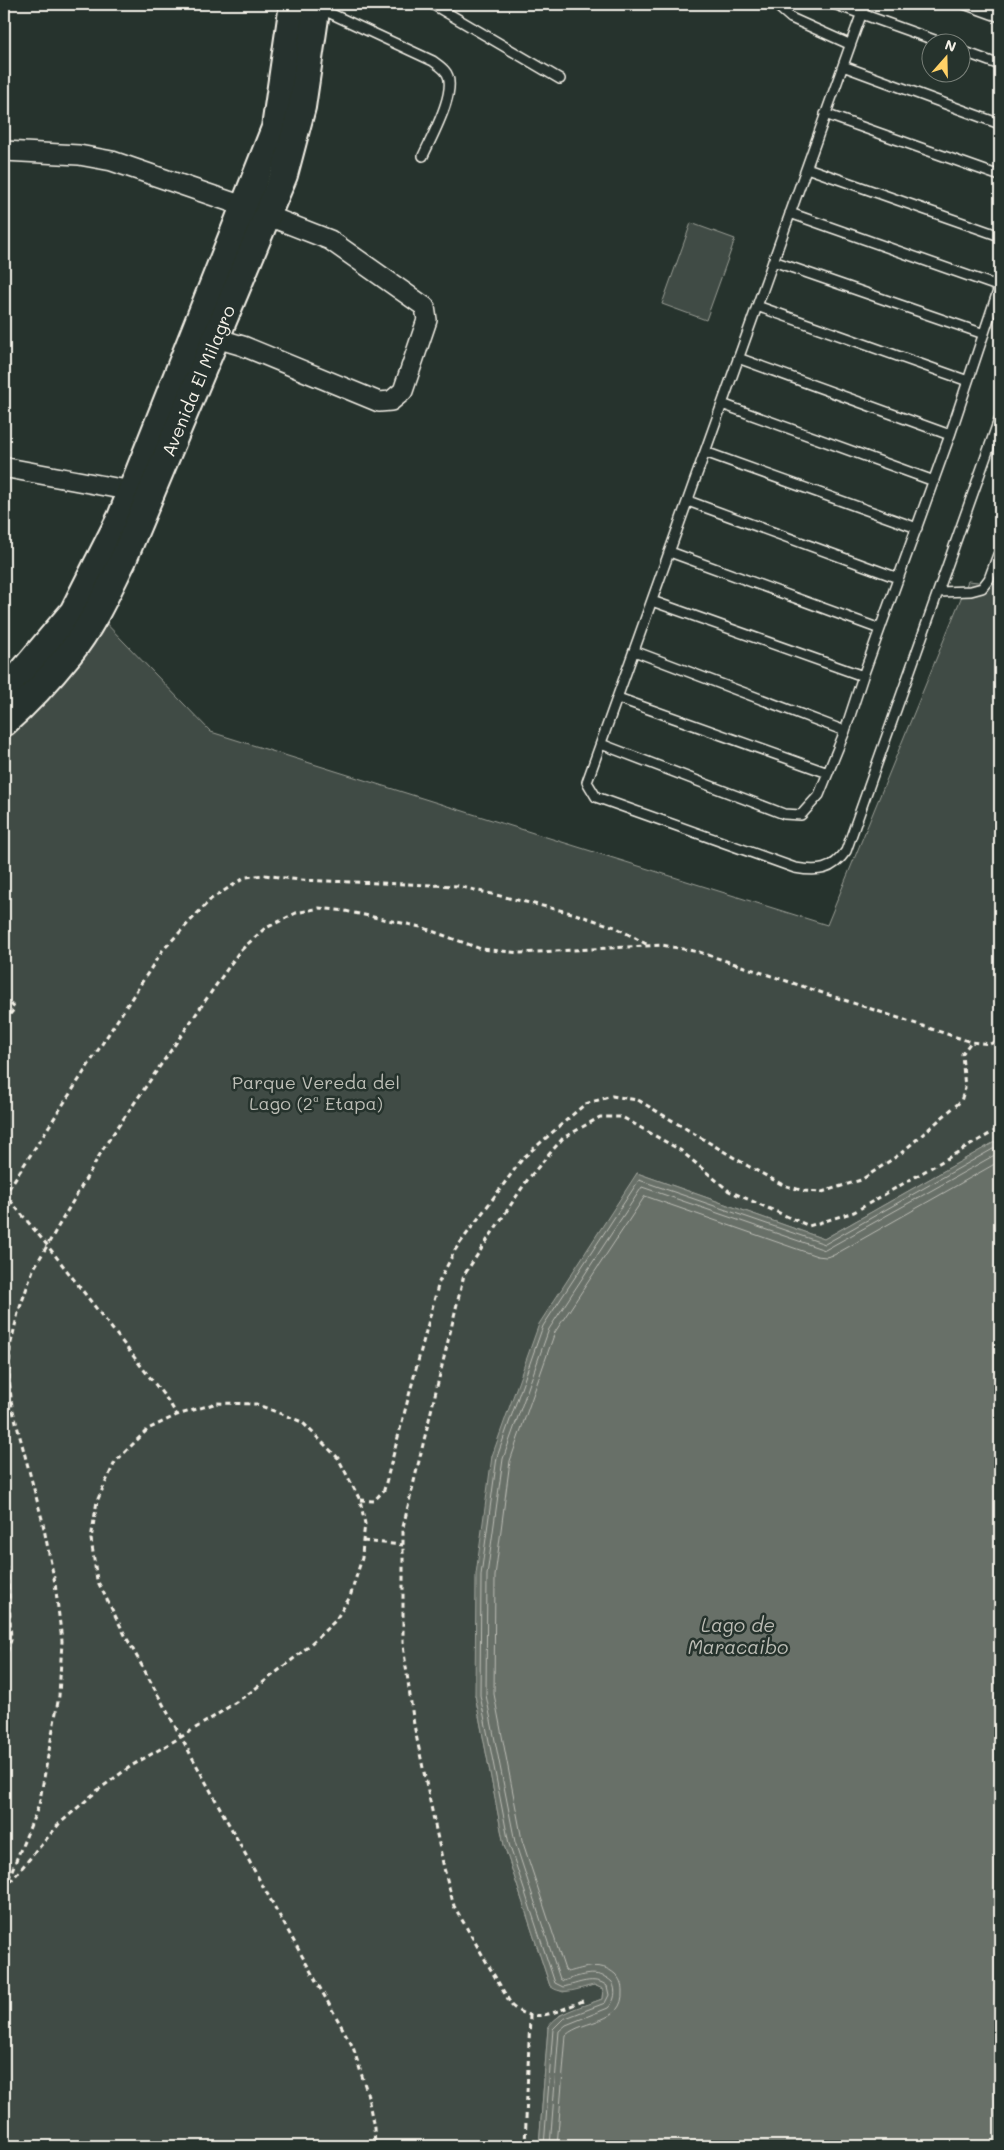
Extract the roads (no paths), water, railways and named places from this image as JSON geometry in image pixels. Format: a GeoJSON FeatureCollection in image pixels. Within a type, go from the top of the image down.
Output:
{"type":"FeatureCollection","features":[{"type":"Feature","properties":{"kind":"main road","name":"Avenida El Milagro"},"geometry":{"type":"LineString","coordinates":[[4,691],[14,682],[72,612],[121,518],[275,128],[309,5]]}},
{"type":"Feature","properties":{"kind":"main road","name":"Avenida El Milagro"},"geometry":{"type":"LineString","coordinates":[[4,723],[18,711],[70,653],[96,613],[123,560],[284,175],[302,107],[309,5]]}},
{"type":"Feature","properties":{"kind":"street"},"geometry":{"type":"LineString","coordinates":[[4,151],[79,155],[112,161],[243,206],[330,240],[425,307],[427,320],[403,391],[391,401],[379,402],[243,346],[216,338]]}},
{"type":"Feature","properties":{"kind":"street"},"geometry":{"type":"LineString","coordinates":[[4,470],[8,468],[132,491]]}},
{"type":"Feature","properties":{"kind":"lane"},"geometry":{"type":"LineString","coordinates":[[432,4],[560,79]]}},
{"type":"Feature","properties":{"kind":"lane"},"geometry":{"type":"LineString","coordinates":[[775,4],[791,18],[849,44]]}},
{"type":"Feature","properties":{"kind":"lane"},"geometry":{"type":"LineString","coordinates":[[834,4],[922,35]]}},
{"type":"Feature","properties":{"kind":"lane"},"geometry":{"type":"LineString","coordinates":[[865,4],[849,44],[807,168],[588,782],[596,797],[795,868],[814,871],[839,862],[846,850],[1000,417]]}},
{"type":"Feature","properties":{"kind":"lane"},"geometry":{"type":"LineString","coordinates":[[964,4],[1000,17]]}},
{"type":"Feature","properties":{"kind":"lane"},"geometry":{"type":"LineString","coordinates":[[309,5],[433,61],[446,72],[449,80],[449,97],[423,156]]}},
{"type":"Feature","properties":{"kind":"lane"},"geometry":{"type":"LineString","coordinates":[[972,55],[1000,65]]}},
{"type":"Feature","properties":{"kind":"lane"},"geometry":{"type":"LineString","coordinates":[[843,66],[1000,124]]}},
{"type":"Feature","properties":{"kind":"lane"},"geometry":{"type":"LineString","coordinates":[[825,114],[1000,176]]}},
{"type":"Feature","properties":{"kind":"lane"},"geometry":{"type":"LineString","coordinates":[[807,168],[1000,236]]}},
{"type":"Feature","properties":{"kind":"lane"},"geometry":{"type":"LineString","coordinates":[[601,744],[784,814],[801,815],[820,795],[934,482],[1000,286],[790,213]]}},
{"type":"Feature","properties":{"kind":"lane"},"geometry":{"type":"LineString","coordinates":[[773,261],[984,334]]}},
{"type":"Feature","properties":{"kind":"lane"},"geometry":{"type":"LineString","coordinates":[[757,306],[968,381]]}},
{"type":"Feature","properties":{"kind":"lane"},"geometry":{"type":"LineString","coordinates":[[738,358],[950,435]]}},
{"type":"Feature","properties":{"kind":"lane"},"geometry":{"type":"LineString","coordinates":[[722,404],[934,482]]}},
{"type":"Feature","properties":{"kind":"lane"},"geometry":{"type":"LineString","coordinates":[[705,452],[916,528]]}},
{"type":"Feature","properties":{"kind":"lane"},"geometry":{"type":"LineString","coordinates":[[688,501],[898,578]]}},
{"type":"Feature","properties":{"kind":"lane"},"geometry":{"type":"LineString","coordinates":[[938,592],[971,591],[982,588],[989,579],[1000,550]]}},
{"type":"Feature","properties":{"kind":"lane"},"geometry":{"type":"LineString","coordinates":[[670,552],[880,629]]}},
{"type":"Feature","properties":{"kind":"lane"},"geometry":{"type":"LineString","coordinates":[[652,601],[863,676]]}},
{"type":"Feature","properties":{"kind":"lane"},"geometry":{"type":"LineString","coordinates":[[634,651],[845,730]]}},
{"type":"Feature","properties":{"kind":"lane"},"geometry":{"type":"LineString","coordinates":[[618,698],[828,773]]}},
{"type":"Feature","properties":{"kind":"water","name":"Lago de Maracaibo"},"geometry":{"type":"Polygon","coordinates":[[[1000,1139],[1000,2146],[539,2146],[548,2028],[552,2022],[565,2013],[602,1999],[603,1989],[594,1985],[577,1990],[560,1991],[550,1986],[504,1845],[475,1695],[476,1574],[492,1456],[539,1324],[637,1173],[824,1239],[1000,1139]]]}},
{"type":"Feature","properties":{"kind":"park label","name":"Parque Vereda del Lago (2ª Etapa)"},"geometry":{"type":"Point","coordinates":[316,1092]}}]}
